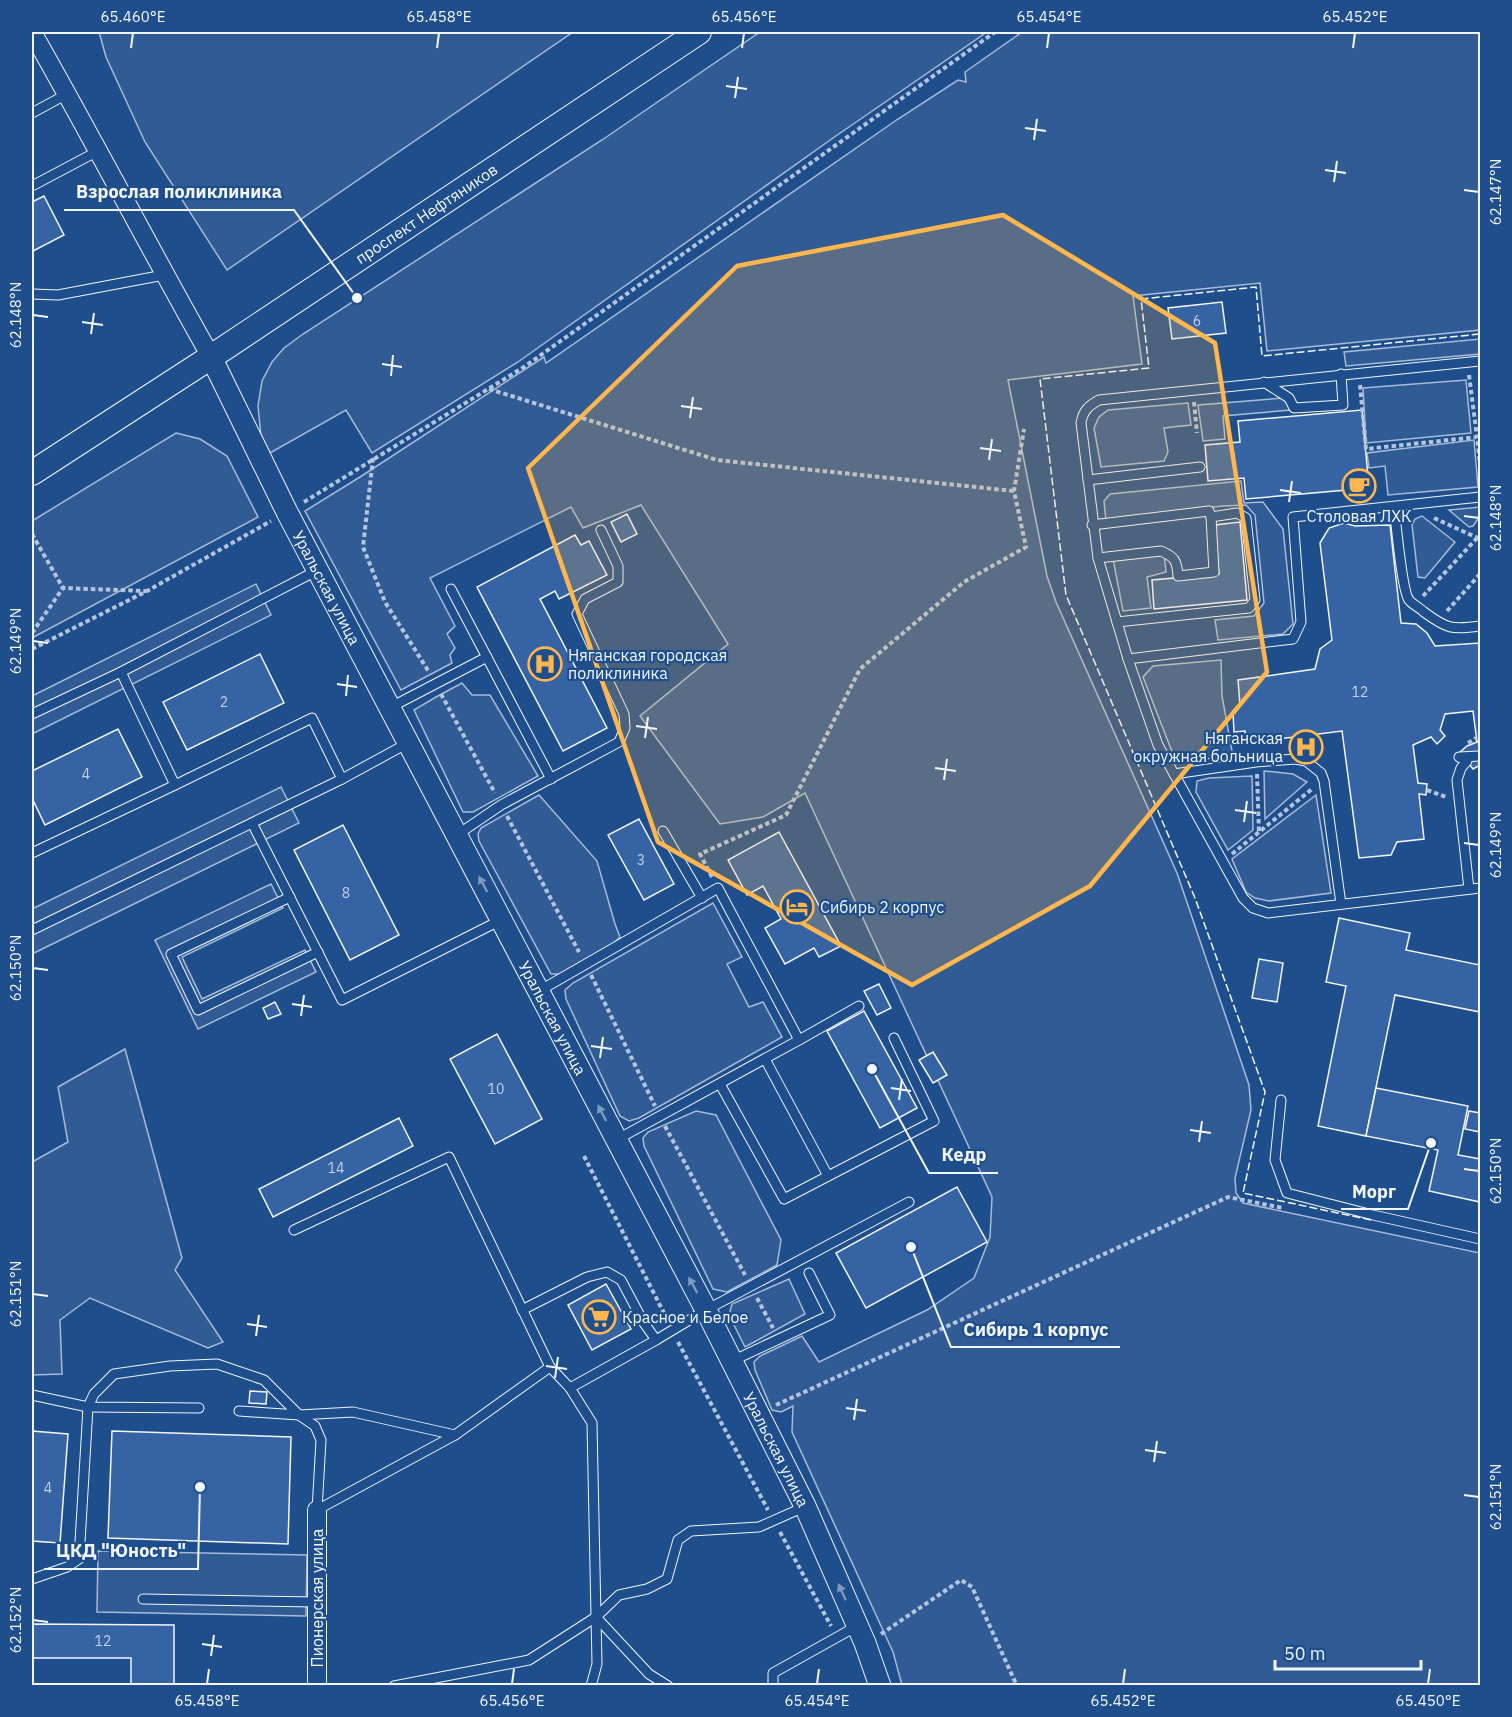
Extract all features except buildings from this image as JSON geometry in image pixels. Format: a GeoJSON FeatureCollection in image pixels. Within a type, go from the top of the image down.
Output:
{"type":"FeatureCollection","features":[{"type":"Feature","properties":{"kind":"main road","name":"проспект Нефтяников"},"geometry":{"type":"LineString","coordinates":[[32,472],[211,357],[699,32]]}},
{"type":"Feature","properties":{"kind":"street"},"geometry":{"type":"LineString","coordinates":[[32,32],[211,357]]}},
{"type":"Feature","properties":{"kind":"street","name":"Уральская улица"},"geometry":{"type":"LineString","coordinates":[[211,357],[287,512],[732,1361],[804,1507],[861,1634],[880,1686]]}},
{"type":"Feature","properties":{"kind":"street","name":"Пионерская улица"},"geometry":{"type":"LineString","coordinates":[[317,1510],[317,1686]]}},
{"type":"Feature","properties":{"kind":"lane"},"geometry":{"type":"LineString","coordinates":[[32,113],[67,94]]}},
{"type":"Feature","properties":{"kind":"lane"},"geometry":{"type":"LineString","coordinates":[[32,186],[98,151]]}},
{"type":"Feature","properties":{"kind":"lane"},"geometry":{"type":"LineString","coordinates":[[32,294],[58,295],[164,275]]}},
{"type":"Feature","properties":{"kind":"lane"},"geometry":{"type":"LineString","coordinates":[[1480,361],[1099,400],[1089,405],[1082,413],[1081,423],[1092,525],[1098,558],[1128,659],[1158,745],[1242,898],[1253,908],[1268,913],[1480,888]]}},
{"type":"Feature","properties":{"kind":"lane"},"geometry":{"type":"LineString","coordinates":[[1264,382],[1289,398],[1294,408],[1343,405],[1341,374]]}},
{"type":"Feature","properties":{"kind":"lane"},"geometry":{"type":"LineString","coordinates":[[1088,480],[1200,467]]}},
{"type":"Feature","properties":{"kind":"lane"},"geometry":{"type":"LineString","coordinates":[[1128,659],[1293,639],[1301,622],[1293,517],[1480,497]]}},
{"type":"Feature","properties":{"kind":"lane"},"geometry":{"type":"LineString","coordinates":[[1394,507],[1404,587],[1409,600],[1440,624],[1450,628],[1480,626]]}},
{"type":"Feature","properties":{"kind":"lane"},"geometry":{"type":"LineString","coordinates":[[1092,525],[1209,511],[1211,517],[1214,572],[1178,576],[1177,564],[1170,555],[1161,551],[1098,558]]}},
{"type":"Feature","properties":{"kind":"lane"},"geometry":{"type":"LineString","coordinates":[[1117,622],[1250,608],[1256,600],[1246,518],[1237,513],[1211,517]]}},
{"type":"Feature","properties":{"kind":"lane"},"geometry":{"type":"LineString","coordinates":[[457,835],[501,805],[619,742],[625,728],[624,714],[577,614],[585,599],[618,582],[618,566],[601,530]]}},
{"type":"Feature","properties":{"kind":"lane"},"geometry":{"type":"LineString","coordinates":[[32,714],[121,672],[318,570]]}},
{"type":"Feature","properties":{"kind":"lane"},"geometry":{"type":"LineString","coordinates":[[452,589],[551,779]]}},
{"type":"Feature","properties":{"kind":"lane"},"geometry":{"type":"LineString","coordinates":[[391,707],[487,657]]}},
{"type":"Feature","properties":{"kind":"lane"},"geometry":{"type":"LineString","coordinates":[[121,672],[176,785]]}},
{"type":"Feature","properties":{"kind":"lane"},"geometry":{"type":"LineString","coordinates":[[32,854],[312,718],[342,779]]}},
{"type":"Feature","properties":{"kind":"lane"},"geometry":{"type":"LineString","coordinates":[[32,930],[342,779],[410,743]]}},
{"type":"Feature","properties":{"kind":"lane"},"geometry":{"type":"LineString","coordinates":[[1469,889],[1457,780],[1461,768],[1467,761],[1459,757],[1480,756]]}},
{"type":"Feature","properties":{"kind":"lane"},"geometry":{"type":"LineString","coordinates":[[1174,774],[1256,762],[1306,760],[1321,773],[1326,793],[1341,904]]}},
{"type":"Feature","properties":{"kind":"lane"},"geometry":{"type":"LineString","coordinates":[[252,823],[342,1000],[501,920]]}},
{"type":"Feature","properties":{"kind":"lane"},"geometry":{"type":"LineString","coordinates":[[663,831],[702,898]]}},
{"type":"Feature","properties":{"kind":"lane"},"geometry":{"type":"LineString","coordinates":[[539,992],[718,888],[799,1040]]}},
{"type":"Feature","properties":{"kind":"lane"},"geometry":{"type":"LineString","coordinates":[[290,897],[171,954],[198,1010],[318,952]]}},
{"type":"Feature","properties":{"kind":"lane"},"geometry":{"type":"LineString","coordinates":[[616,1140],[859,1006]]}},
{"type":"Feature","properties":{"kind":"lane"},"geometry":{"type":"LineString","coordinates":[[720,1084],[784,1199],[934,1121],[894,1038]]}},
{"type":"Feature","properties":{"kind":"lane"},"geometry":{"type":"LineString","coordinates":[[765,1059],[828,1176]]}},
{"type":"Feature","properties":{"kind":"lane"},"geometry":{"type":"LineString","coordinates":[[1281,1100],[1275,1160],[1287,1193],[1480,1239]]}},
{"type":"Feature","properties":{"kind":"lane"},"geometry":{"type":"LineString","coordinates":[[294,1230],[448,1157],[550,1367],[570,1388],[592,1423],[597,1664],[591,1686]]}},
{"type":"Feature","properties":{"kind":"lane"},"geometry":{"type":"LineString","coordinates":[[570,1388],[656,1341],[706,1310],[909,1202]]}},
{"type":"Feature","properties":{"kind":"lane"},"geometry":{"type":"LineString","coordinates":[[522,1310],[587,1277],[607,1272],[621,1280],[656,1341]]}},
{"type":"Feature","properties":{"kind":"lane"},"geometry":{"type":"LineString","coordinates":[[732,1361],[830,1315],[810,1273]]}},
{"type":"Feature","properties":{"kind":"lane"},"geometry":{"type":"LineString","coordinates":[[32,1579],[67,1567],[79,1559],[88,1407],[94,1394],[114,1374],[170,1366],[217,1364],[264,1380],[299,1415],[315,1426],[321,1440],[317,1510]]}},
{"type":"Feature","properties":{"kind":"lane"},"geometry":{"type":"LineString","coordinates":[[317,1510],[455,1435],[550,1367]]}},
{"type":"Feature","properties":{"kind":"lane"},"geometry":{"type":"LineString","coordinates":[[32,1395],[88,1407],[199,1408]]}},
{"type":"Feature","properties":{"kind":"lane"},"geometry":{"type":"LineString","coordinates":[[239,1411],[299,1415],[353,1412],[455,1435]]}},
{"type":"Feature","properties":{"kind":"lane"},"geometry":{"type":"LineString","coordinates":[[394,1686],[529,1660],[596,1617],[619,1595],[646,1589],[667,1579],[678,1540],[691,1531],[759,1527],[804,1507]]}},
{"type":"Feature","properties":{"kind":"lane"},"geometry":{"type":"LineString","coordinates":[[142,1599],[317,1602]]}},
{"type":"Feature","properties":{"kind":"lane"},"geometry":{"type":"LineString","coordinates":[[596,1617],[649,1674],[668,1686]]}},
{"type":"Feature","properties":{"kind":"lane"},"geometry":{"type":"LineString","coordinates":[[772,1686],[773,1673],[837,1637],[861,1634]]}},
{"type":"Feature","properties":{"kind":"path"},"geometry":{"type":"LineString","coordinates":[[32,650],[147,591],[287,512],[524,367],[995,32]]}},
{"type":"Feature","properties":{"kind":"path"},"geometry":{"type":"LineString","coordinates":[[1458,375],[1469,374],[1480,465]]}},
{"type":"Feature","properties":{"kind":"path"},"geometry":{"type":"LineString","coordinates":[[1371,382],[1360,383],[1366,449],[1477,437]]}},
{"type":"Feature","properties":{"kind":"path"},"geometry":{"type":"LineString","coordinates":[[489,389],[717,460],[1014,491]]}},
{"type":"Feature","properties":{"kind":"path"},"geometry":{"type":"LineString","coordinates":[[1194,400],[1197,433]]}},
{"type":"Feature","properties":{"kind":"path"},"geometry":{"type":"LineString","coordinates":[[718,888],[700,854],[786,816],[860,669],[964,582],[1026,547],[1014,491],[1024,429]]}},
{"type":"Feature","properties":{"kind":"path"},"geometry":{"type":"LineString","coordinates":[[373,458],[363,547],[386,602],[435,683],[501,805],[585,964],[660,1116],[779,1340]]}},
{"type":"Feature","properties":{"kind":"path"},"geometry":{"type":"LineString","coordinates":[[1415,604],[1480,537],[1434,518]]}},
{"type":"Feature","properties":{"kind":"path"},"geometry":{"type":"LineString","coordinates":[[32,534],[63,588]]}},
{"type":"Feature","properties":{"kind":"path"},"geometry":{"type":"LineString","coordinates":[[1437,621],[1480,574]]}},
{"type":"Feature","properties":{"kind":"path"},"geometry":{"type":"LineString","coordinates":[[63,588],[147,591]]}},
{"type":"Feature","properties":{"kind":"path"},"geometry":{"type":"LineString","coordinates":[[32,633],[63,588]]}},
{"type":"Feature","properties":{"kind":"path"},"geometry":{"type":"LineString","coordinates":[[1464,745],[1476,738]]}},
{"type":"Feature","properties":{"kind":"path"},"geometry":{"type":"LineString","coordinates":[[1256,762],[1259,833]]}},
{"type":"Feature","properties":{"kind":"path"},"geometry":{"type":"LineString","coordinates":[[1223,861],[1314,788]]}},
{"type":"Feature","properties":{"kind":"path"},"geometry":{"type":"LineString","coordinates":[[1427,790],[1452,800],[1451,793]]}},
{"type":"Feature","properties":{"kind":"path"},"geometry":{"type":"LineString","coordinates":[[584,1156],[672,1330],[837,1637]]}},
{"type":"Feature","properties":{"kind":"path"},"geometry":{"type":"LineString","coordinates":[[758,1413],[1228,1197],[1285,1208]]}},
{"type":"Feature","properties":{"kind":"path"},"geometry":{"type":"LineString","coordinates":[[861,1634],[962,1580],[972,1587],[1017,1686]]}},
{"type":"Feature","properties":{"kind":"highlighted area"},"geometry":{"type":"Polygon","coordinates":[[[1003,215],[1215,343],[1267,672],[1090,886],[912,985],[658,842],[528,468],[737,266],[1003,215]]]}},
{"type":"Feature","properties":{"kind":"shaded area"},"geometry":{"type":"Polygon","coordinates":[[[99,32],[573,32],[227,270],[145,142],[106,57],[99,32]]]}},
{"type":"Feature","properties":{"kind":"shaded area"},"geometry":{"type":"Polygon","coordinates":[[[760,32],[987,32],[833,138],[518,362],[372,453],[346,410],[270,453],[261,436],[258,406],[262,381],[272,362],[284,348],[602,140],[760,32]]]}},
{"type":"Feature","properties":{"kind":"shaded area"},"geometry":{"type":"Polygon","coordinates":[[[1022,32],[1480,32],[1480,330],[1267,351],[1260,283],[1133,296],[1142,364],[1008,380],[1047,576],[1056,602],[1177,873],[1249,1085],[1251,1110],[1235,1178],[1236,1193],[1243,1203],[1480,1253],[1480,1685],[902,1685],[893,1652],[792,1432],[793,1406],[781,1412],[772,1410],[755,1370],[754,1362],[760,1356],[802,1336],[819,1362],[927,1310],[974,1278],[990,1237],[992,1197],[805,793],[763,817],[720,824],[640,716],[728,644],[641,505],[583,528],[571,507],[430,578],[455,626],[447,634],[455,648],[450,655],[452,663],[401,690],[305,511],[544,357],[546,363],[898,119],[958,80],[966,82],[965,72],[1022,32]]]}},
{"type":"Feature","properties":{"kind":"shaded area"},"geometry":{"type":"Polygon","coordinates":[[[1480,339],[1480,354],[1346,366],[1344,352],[1480,339]]]}},
{"type":"Feature","properties":{"kind":"shaded area"},"geometry":{"type":"Polygon","coordinates":[[[1466,380],[1471,433],[1366,443],[1363,388],[1466,380]]]}},
{"type":"Feature","properties":{"kind":"shaded area"},"geometry":{"type":"Polygon","coordinates":[[[1283,398],[1291,410],[1223,416],[1225,439],[1203,441],[1198,405],[1283,398]]]}},
{"type":"Feature","properties":{"kind":"shaded area"},"geometry":{"type":"Polygon","coordinates":[[[1188,403],[1191,425],[1164,428],[1168,452],[1164,461],[1101,467],[1094,428],[1099,417],[1108,410],[1188,403]]]}},
{"type":"Feature","properties":{"kind":"shaded area"},"geometry":{"type":"Polygon","coordinates":[[[176,433],[200,439],[227,456],[258,517],[32,638],[32,521],[176,433]]]}},
{"type":"Feature","properties":{"kind":"shaded area"},"geometry":{"type":"Polygon","coordinates":[[[1474,440],[1478,487],[1388,495],[1385,466],[1369,468],[1367,453],[1474,440]]]}},
{"type":"Feature","properties":{"kind":"shaded area"},"geometry":{"type":"Polygon","coordinates":[[[1241,481],[1244,503],[1263,502],[1283,529],[1293,624],[1283,634],[1218,640],[1215,620],[1254,616],[1264,603],[1255,515],[1246,505],[1106,521],[1104,501],[1110,494],[1241,481]]]}},
{"type":"Feature","properties":{"kind":"shaded area"},"geometry":{"type":"Polygon","coordinates":[[[1480,507],[1480,516],[1473,526],[1469,527],[1449,510],[1480,507]]]}},
{"type":"Feature","properties":{"kind":"shaded area"},"geometry":{"type":"Polygon","coordinates":[[[1422,516],[1455,542],[1425,578],[1418,577],[1412,525],[1415,519],[1422,516]]]}},
{"type":"Feature","properties":{"kind":"shaded area"},"geometry":{"type":"Polygon","coordinates":[[[1164,553],[1166,572],[1147,577],[1151,608],[1123,611],[1113,559],[1164,553]]]}},
{"type":"Feature","properties":{"kind":"shaded area"},"geometry":{"type":"Polygon","coordinates":[[[256,584],[271,615],[32,734],[32,696],[256,584]]]}},
{"type":"Feature","properties":{"kind":"shaded area"},"geometry":{"type":"Polygon","coordinates":[[[1221,660],[1222,696],[1233,756],[1176,762],[1143,677],[1153,666],[1221,660]]]}},
{"type":"Feature","properties":{"kind":"shaded area"},"geometry":{"type":"Polygon","coordinates":[[[462,683],[472,695],[490,695],[538,776],[473,812],[463,812],[414,710],[462,683]]]}},
{"type":"Feature","properties":{"kind":"shaded area"},"geometry":{"type":"Polygon","coordinates":[[[1264,771],[1293,774],[1307,782],[1265,819],[1264,771]]]}},
{"type":"Feature","properties":{"kind":"shaded area"},"geometry":{"type":"Polygon","coordinates":[[[1252,776],[1253,830],[1228,850],[1196,792],[1197,781],[1209,778],[1252,776]]]}},
{"type":"Feature","properties":{"kind":"shaded area"},"geometry":{"type":"Polygon","coordinates":[[[281,787],[299,823],[32,954],[32,909],[281,787]]]}},
{"type":"Feature","properties":{"kind":"shaded area"},"geometry":{"type":"Polygon","coordinates":[[[539,795],[597,861],[620,937],[613,944],[562,974],[551,974],[479,841],[478,834],[481,828],[539,795]]]}},
{"type":"Feature","properties":{"kind":"shaded area"},"geometry":{"type":"Polygon","coordinates":[[[1316,795],[1331,893],[1269,901],[1255,898],[1246,892],[1232,859],[1316,795]]]}},
{"type":"Feature","properties":{"kind":"shaded area"},"geometry":{"type":"Polygon","coordinates":[[[271,884],[283,908],[182,957],[202,999],[305,950],[316,972],[198,1029],[155,940],[271,884]]]}},
{"type":"Feature","properties":{"kind":"shaded area"},"geometry":{"type":"Polygon","coordinates":[[[713,903],[742,957],[727,964],[749,1007],[763,1002],[782,1037],[639,1118],[629,1121],[620,1116],[566,999],[565,990],[573,983],[713,903]]]}},
{"type":"Feature","properties":{"kind":"shaded area"},"geometry":{"type":"Polygon","coordinates":[[[125,1049],[182,1258],[175,1270],[223,1342],[208,1348],[90,1298],[60,1320],[62,1374],[32,1375],[32,1162],[68,1142],[58,1087],[125,1049]]]}},
{"type":"Feature","properties":{"kind":"shaded area"},"geometry":{"type":"Polygon","coordinates":[[[696,1111],[716,1115],[781,1240],[777,1265],[727,1292],[713,1289],[644,1146],[643,1138],[648,1132],[696,1111]]]}},
{"type":"Feature","properties":{"kind":"shaded area"},"geometry":{"type":"Polygon","coordinates":[[[789,1279],[805,1314],[745,1347],[729,1315],[732,1304],[789,1279]]]}},
{"type":"Feature","properties":{"kind":"shaded area"},"geometry":{"type":"Polygon","coordinates":[[[98,1551],[307,1555],[306,1616],[97,1612],[98,1551]]]}},
{"type":"Feature","properties":{"kind":"fence"},"geometry":{"type":"LineString","coordinates":[[1371,1220],[1243,1193],[1265,1092],[1195,898],[1066,595],[1040,379],[1149,368],[1141,299],[1256,287],[1262,356],[1480,334]]}},
{"type":"Feature","properties":{"kind":"place","name":"Взрослая поликлиника"},"geometry":{"type":"Point","coordinates":[357,298]}},
{"type":"Feature","properties":{"kind":"place","name":"Столовая ЛХК"},"geometry":{"type":"Point","coordinates":[1359,486]}},
{"type":"Feature","properties":{"kind":"place","name":"Няганская городская поликлиника"},"geometry":{"type":"Point","coordinates":[545,664]}},
{"type":"Feature","properties":{"kind":"place","name":"Няганская окружная больница"},"geometry":{"type":"Point","coordinates":[1306,747]}},
{"type":"Feature","properties":{"kind":"place","name":"Сибирь 2 корпус"},"geometry":{"type":"Point","coordinates":[797,907]}},
{"type":"Feature","properties":{"kind":"place","name":"Кедр"},"geometry":{"type":"Point","coordinates":[872,1069]}},
{"type":"Feature","properties":{"kind":"place","name":"Морг"},"geometry":{"type":"Point","coordinates":[1431,1143]}},
{"type":"Feature","properties":{"kind":"place","name":"Сибирь 1 корпус"},"geometry":{"type":"Point","coordinates":[911,1247]}},
{"type":"Feature","properties":{"kind":"place","name":"Красное и Белое"},"geometry":{"type":"Point","coordinates":[599,1317]}},
{"type":"Feature","properties":{"kind":"place","name":"ЦКД \"Юность\""},"geometry":{"type":"Point","coordinates":[200,1487]}}]}
